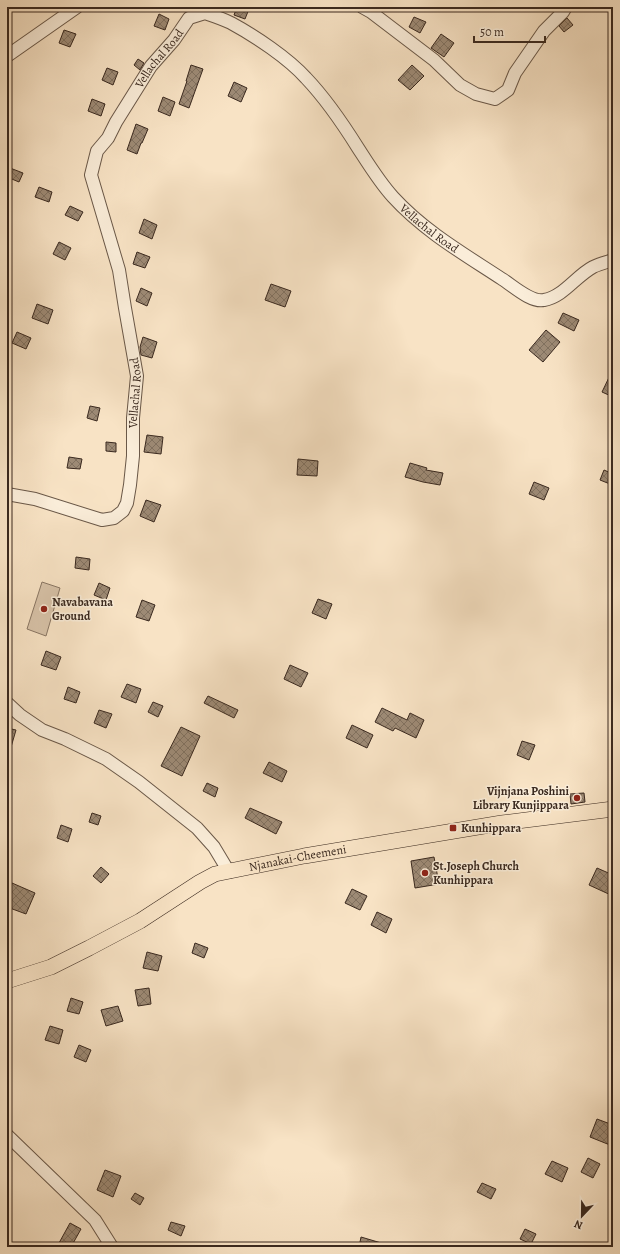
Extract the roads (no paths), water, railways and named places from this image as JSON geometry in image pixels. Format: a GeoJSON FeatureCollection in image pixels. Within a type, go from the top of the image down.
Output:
{"type":"FeatureCollection","features":[{"type":"Feature","properties":{"kind":"main road","name":"Njanakai-Cheemeni"},"geometry":{"type":"LineString","coordinates":[[7,981],[51,967],[140,921],[200,882],[216,874],[304,856],[502,823],[613,809]]}},
{"type":"Feature","properties":{"kind":"street"},"geometry":{"type":"LineString","coordinates":[[7,56],[77,7]]}},
{"type":"Feature","properties":{"kind":"street"},"geometry":{"type":"LineString","coordinates":[[362,7],[371,12],[434,60],[460,85],[476,94],[494,99],[508,90],[515,73],[544,31],[566,7]]}},
{"type":"Feature","properties":{"kind":"street","name":"Vellachal Road"},"geometry":{"type":"LineString","coordinates":[[7,494],[35,499],[102,520],[114,518],[123,511],[127,503],[133,456],[133,418],[137,376],[124,308],[119,270],[91,175],[97,151],[108,138],[116,122],[151,66],[174,40],[189,18],[205,13],[230,23],[263,43],[306,77],[340,120],[370,166],[393,197],[425,227],[456,250],[506,281],[524,295],[542,301],[556,296],[578,277],[594,267],[613,260]]}},
{"type":"Feature","properties":{"kind":"street"},"geometry":{"type":"LineString","coordinates":[[7,703],[20,715],[42,730],[65,739],[106,759],[139,782],[197,828],[214,847],[229,872]]}},
{"type":"Feature","properties":{"kind":"street"},"geometry":{"type":"LineString","coordinates":[[7,1135],[95,1220],[112,1247]]}},
{"type":"Feature","properties":{"kind":"place","name":"Navabavana Ground"},"geometry":{"type":"Point","coordinates":[44,609]}},
{"type":"Feature","properties":{"kind":"place","name":"Vijnjana Poshini Library Kunjippara"},"geometry":{"type":"Point","coordinates":[577,798]}},
{"type":"Feature","properties":{"kind":"place","name":"Kunhippara"},"geometry":{"type":"Point","coordinates":[453,828]}},
{"type":"Feature","properties":{"kind":"place","name":"St.Joseph Church Kunhippara"},"geometry":{"type":"Point","coordinates":[425,873]}}]}
